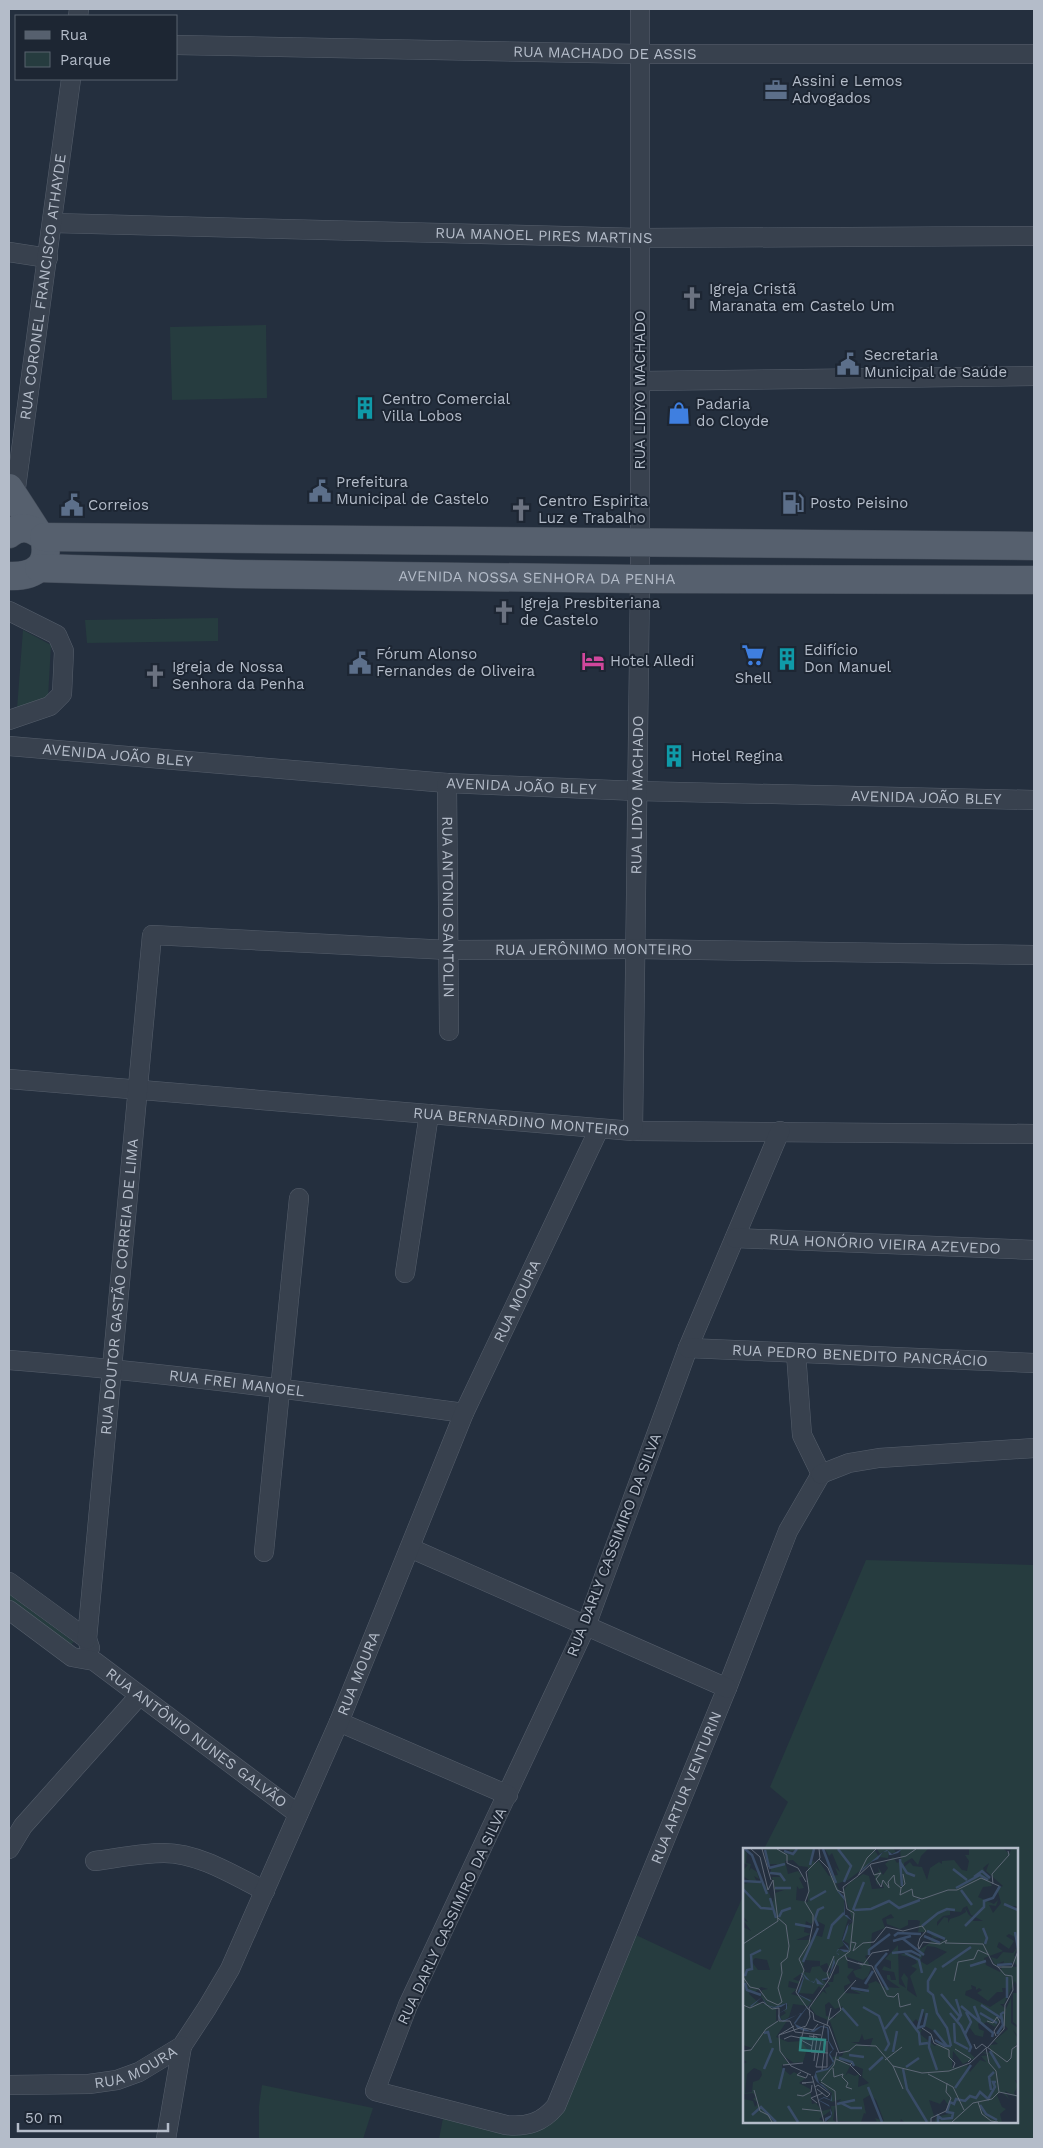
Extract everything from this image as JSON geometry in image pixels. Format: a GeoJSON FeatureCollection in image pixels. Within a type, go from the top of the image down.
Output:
{"type":"FeatureCollection","features":[{"type":"Feature","properties":{"kind":"main road"},"geometry":{"type":"LineString","coordinates":[[12,492],[41,535],[46,555],[39,568]]}},
{"type":"Feature","properties":{"kind":"main road"},"geometry":{"type":"LineString","coordinates":[[9,534],[17,528],[25,528],[41,535],[1034,546]]}},
{"type":"Feature","properties":{"kind":"main road"},"geometry":{"type":"LineString","coordinates":[[236,537],[236,574]]}},
{"type":"Feature","properties":{"kind":"main road","name":"AVENIDA NOSSA SENHORA DA PENHA"},"geometry":{"type":"LineString","coordinates":[[9,576],[27,575],[39,568],[236,574],[640,579],[1034,580]]}},
{"type":"Feature","properties":{"kind":"street","name":"RUA LIDYO MACHADO"},"geometry":{"type":"LineString","coordinates":[[633,1131],[640,579],[640,9]]}},
{"type":"Feature","properties":{"kind":"street","name":"RUA MACHADO DE ASSIS"},"geometry":{"type":"LineString","coordinates":[[178,45],[640,54],[1034,54]]}},
{"type":"Feature","properties":{"kind":"street","name":"RUA CORONEL FRANCISCO ATHAYDE"},"geometry":{"type":"LineString","coordinates":[[12,492],[15,441],[48,258],[71,80]]}},
{"type":"Feature","properties":{"kind":"street","name":"RUA MANOEL PIRES MARTINS"},"geometry":{"type":"LineString","coordinates":[[53,223],[640,238],[1034,236]]}},
{"type":"Feature","properties":{"kind":"street"},"geometry":{"type":"LineString","coordinates":[[9,252],[48,258]]}},
{"type":"Feature","properties":{"kind":"street"},"geometry":{"type":"LineString","coordinates":[[640,381],[1034,376]]}},
{"type":"Feature","properties":{"kind":"street"},"geometry":{"type":"LineString","coordinates":[[9,612],[57,635],[64,651],[62,694],[50,706],[9,720]]}},
{"type":"Feature","properties":{"kind":"street","name":"AVENIDA JOÃO BLEY"},"geometry":{"type":"LineString","coordinates":[[9,746],[447,783],[637,791],[1034,800]]}},
{"type":"Feature","properties":{"kind":"street","name":"RUA ANTONIO SANTOLIN"},"geometry":{"type":"LineString","coordinates":[[447,783],[449,1031]]}},
{"type":"Feature","properties":{"kind":"street","name":"RUA JERÔNIMO MONTEIRO"},"geometry":{"type":"LineString","coordinates":[[152,935],[449,950],[635,949],[1034,955]]}},
{"type":"Feature","properties":{"kind":"street","name":"RUA DOUTOR GASTÃO CORREIA DE LIMA"},"geometry":{"type":"LineString","coordinates":[[87,1639],[152,935]]}},
{"type":"Feature","properties":{"kind":"street","name":"RUA BERNARDINO MONTEIRO"},"geometry":{"type":"LineString","coordinates":[[9,1080],[136,1092],[633,1131],[1034,1134]]}},
{"type":"Feature","properties":{"kind":"street"},"geometry":{"type":"LineString","coordinates":[[406,1272],[429,1114]]}},
{"type":"Feature","properties":{"kind":"street","name":"RUA MOURA"},"geometry":{"type":"LineString","coordinates":[[9,2085],[89,2084],[118,2080],[139,2072],[182,2046],[230,1969],[339,1722],[464,1413],[599,1129]]}},
{"type":"Feature","properties":{"kind":"street","name":"RUA DARLY CASSIMIRO DA SILVA"},"geometry":{"type":"LineString","coordinates":[[375,2091],[408,2005],[586,1626],[688,1348],[780,1131]]}},
{"type":"Feature","properties":{"kind":"street"},"geometry":{"type":"LineString","coordinates":[[264,1552],[299,1198]]}},
{"type":"Feature","properties":{"kind":"street","name":"RUA HONÓRIO VIEIRA AZEVEDO"},"geometry":{"type":"LineString","coordinates":[[736,1238],[1034,1250]]}},
{"type":"Feature","properties":{"kind":"street","name":"RUA PEDRO BENEDITO PANCRÁCIO"},"geometry":{"type":"LineString","coordinates":[[688,1348],[1034,1363]]}},
{"type":"Feature","properties":{"kind":"street"},"geometry":{"type":"LineString","coordinates":[[796,1353],[802,1434],[821,1474],[849,1463],[879,1458],[1034,1448]]}},
{"type":"Feature","properties":{"kind":"street","name":"RUA FREI MANOEL"},"geometry":{"type":"LineString","coordinates":[[9,1360],[111,1368],[280,1388],[464,1413]]}},
{"type":"Feature","properties":{"kind":"street","name":"RUA ARTUR VENTURIN"},"geometry":{"type":"LineString","coordinates":[[375,2091],[506,2125],[523,2126],[537,2122],[548,2116],[556,2106],[727,1688],[788,1531],[821,1474]]}},
{"type":"Feature","properties":{"kind":"street"},"geometry":{"type":"LineString","coordinates":[[410,1548],[727,1688]]}},
{"type":"Feature","properties":{"kind":"street"},"geometry":{"type":"LineString","coordinates":[[9,1582],[87,1639]]}},
{"type":"Feature","properties":{"kind":"street","name":"RUA ANTÔNIO NUNES GALVÃO"},"geometry":{"type":"LineString","coordinates":[[9,1610],[72,1657],[94,1661],[298,1814]]}},
{"type":"Feature","properties":{"kind":"street","name":"RUA ANTÔNIO NUNES GALVÃO"},"geometry":{"type":"LineString","coordinates":[[87,1639],[94,1661]]}},
{"type":"Feature","properties":{"kind":"street"},"geometry":{"type":"LineString","coordinates":[[9,1849],[24,1826],[139,1696]]}},
{"type":"Feature","properties":{"kind":"street"},"geometry":{"type":"LineString","coordinates":[[339,1722],[508,1795]]}},
{"type":"Feature","properties":{"kind":"street"},"geometry":{"type":"LineString","coordinates":[[95,1861],[165,1853],[186,1856],[233,1875],[265,1892]]}},
{"type":"Feature","properties":{"kind":"street"},"geometry":{"type":"LineString","coordinates":[[166,2139],[182,2046]]}},
{"type":"Feature","properties":{"kind":"green space"},"geometry":{"type":"Polygon","coordinates":[[[266,325],[267,398],[172,400],[170,327],[266,325]]]}},
{"type":"Feature","properties":{"kind":"green space"},"geometry":{"type":"Polygon","coordinates":[[[218,618],[218,641],[87,643],[85,620],[218,618]]]}},
{"type":"Feature","properties":{"kind":"green space"},"geometry":{"type":"Polygon","coordinates":[[[23,630],[51,645],[48,697],[17,709],[23,630]]]}},
{"type":"Feature","properties":{"kind":"green space"},"geometry":{"type":"Polygon","coordinates":[[[866,1560],[1034,1565],[1034,2139],[439,2139],[443,2118],[538,2126],[636,1935],[710,1970],[743,1896],[743,2123],[1018,2123],[1018,1848],[765,1848],[788,1802],[770,1787],[866,1560]]]}},
{"type":"Feature","properties":{"kind":"green space"},"geometry":{"type":"Polygon","coordinates":[[[9,1594],[74,1642],[69,1646],[9,1600],[9,1594]]]}},
{"type":"Feature","properties":{"kind":"green space"},"geometry":{"type":"Polygon","coordinates":[[[262,2085],[373,2108],[363,2139],[259,2139],[259,2106],[262,2085]]]}},
{"type":"Feature","properties":{"kind":"place","name":"Assini e Lemos Advogados"},"geometry":{"type":"Point","coordinates":[776,90]}},
{"type":"Feature","properties":{"kind":"place","name":"Igreja Cristã Maranata em Castelo Um"},"geometry":{"type":"Point","coordinates":[692,298]}},
{"type":"Feature","properties":{"kind":"place","name":"Secretaria Municipal de Saúde"},"geometry":{"type":"Point","coordinates":[848,364]}},
{"type":"Feature","properties":{"kind":"place","name":"Centro Comercial Villa Lobos"},"geometry":{"type":"Point","coordinates":[365,408]}},
{"type":"Feature","properties":{"kind":"place","name":"Padaria do Cloyde"},"geometry":{"type":"Point","coordinates":[679,413]}},
{"type":"Feature","properties":{"kind":"place","name":"Prefeitura Municipal de Castelo"},"geometry":{"type":"Point","coordinates":[320,491]}},
{"type":"Feature","properties":{"kind":"place","name":"Posto Peisino"},"geometry":{"type":"Point","coordinates":[793,503]}},
{"type":"Feature","properties":{"kind":"place","name":"Correios"},"geometry":{"type":"Point","coordinates":[72,505]}},
{"type":"Feature","properties":{"kind":"place","name":"Centro Espirita Luz e Trabalho"},"geometry":{"type":"Point","coordinates":[521,510]}},
{"type":"Feature","properties":{"kind":"place","name":"Igreja Presbiteriana de Castelo"},"geometry":{"type":"Point","coordinates":[504,612]}},
{"type":"Feature","properties":{"kind":"place","name":"Shell"},"geometry":{"type":"Point","coordinates":[753,655]}},
{"type":"Feature","properties":{"kind":"place","name":"Edifício Don Manuel"},"geometry":{"type":"Point","coordinates":[787,659]}},
{"type":"Feature","properties":{"kind":"place","name":"Hotel Alledi"},"geometry":{"type":"Point","coordinates":[593,661]}},
{"type":"Feature","properties":{"kind":"place","name":"Fórum Alonso Fernandes de Oliveira"},"geometry":{"type":"Point","coordinates":[360,663]}},
{"type":"Feature","properties":{"kind":"place","name":"Igreja de Nossa Senhora da Penha"},"geometry":{"type":"Point","coordinates":[155,676]}},
{"type":"Feature","properties":{"kind":"place","name":"Hotel Regina"},"geometry":{"type":"Point","coordinates":[674,756]}}]}
